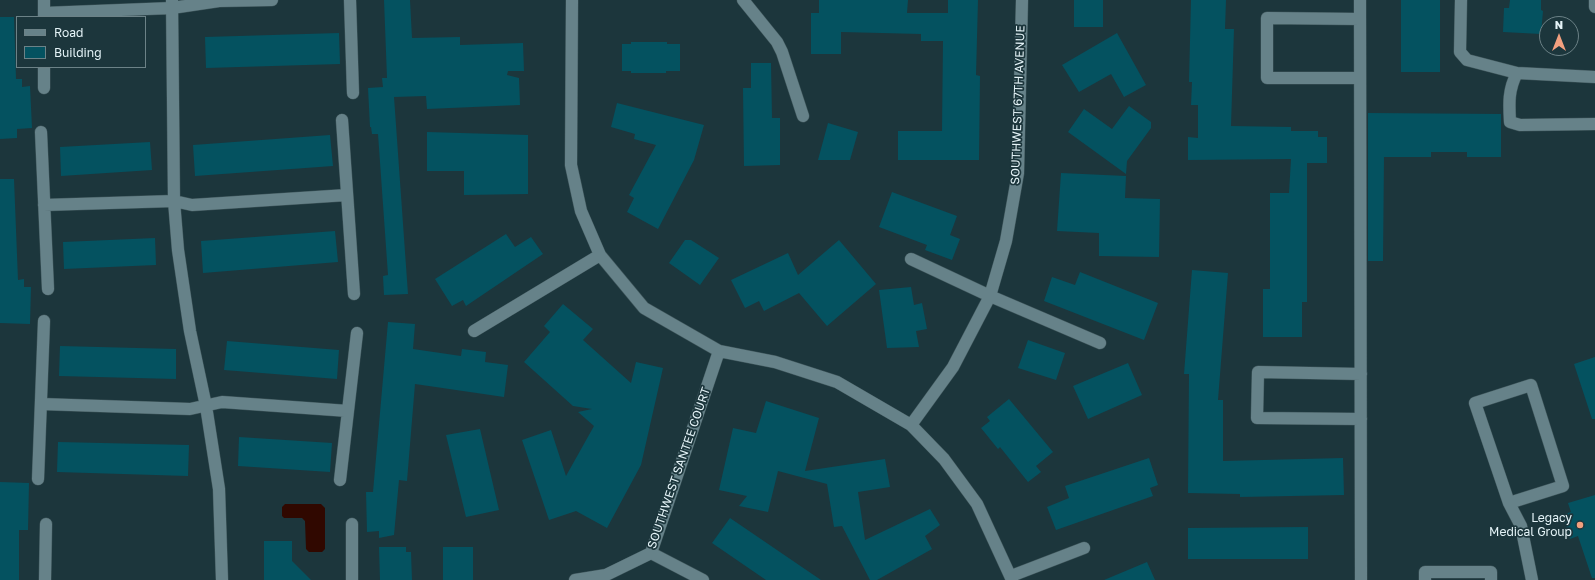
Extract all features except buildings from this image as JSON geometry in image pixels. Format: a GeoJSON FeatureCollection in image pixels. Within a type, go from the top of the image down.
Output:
{"type":"FeatureCollection","features":[{"type":"Feature","properties":{"kind":"street"},"geometry":{"type":"LineString","coordinates":[[44,0],[44,15],[172,4],[272,0]]}},
{"type":"Feature","properties":{"kind":"street"},"geometry":{"type":"LineString","coordinates":[[350,0],[354,93]]}},
{"type":"Feature","properties":{"kind":"street"},"geometry":{"type":"LineString","coordinates":[[572,0],[571,165],[581,211],[600,255],[644,308],[719,351],[775,362],[837,382],[911,425],[944,460],[977,504],[1011,578],[1084,548]]}},
{"type":"Feature","properties":{"kind":"street"},"geometry":{"type":"LineString","coordinates":[[743,0],[777,42],[782,52],[803,116]]}},
{"type":"Feature","properties":{"kind":"street","name":"SOUTHWEST 67TH AVENUE"},"geometry":{"type":"LineString","coordinates":[[911,425],[953,367],[990,296],[1006,242],[1018,173],[1022,0]]}},
{"type":"Feature","properties":{"kind":"street"},"geometry":{"type":"LineString","coordinates":[[1360,0],[1361,580]]}},
{"type":"Feature","properties":{"kind":"street"},"geometry":{"type":"LineString","coordinates":[[1461,0],[1460,52],[1467,60],[1517,73],[1595,77]]}},
{"type":"Feature","properties":{"kind":"street"},"geometry":{"type":"LineString","coordinates":[[1594,0],[1595,7]]}},
{"type":"Feature","properties":{"kind":"street"},"geometry":{"type":"LineString","coordinates":[[172,4],[174,201],[178,250],[190,330],[206,406],[219,489],[222,580]]}},
{"type":"Feature","properties":{"kind":"street"},"geometry":{"type":"LineString","coordinates":[[1360,19],[1267,18],[1267,78],[1360,78]]}},
{"type":"Feature","properties":{"kind":"street"},"geometry":{"type":"LineString","coordinates":[[44,68],[44,88]]}},
{"type":"Feature","properties":{"kind":"street"},"geometry":{"type":"LineString","coordinates":[[1517,73],[1511,84],[1508,98],[1510,122],[1520,125],[1595,124]]}},
{"type":"Feature","properties":{"kind":"street"},"geometry":{"type":"LineString","coordinates":[[342,120],[354,294]]}},
{"type":"Feature","properties":{"kind":"street"},"geometry":{"type":"LineString","coordinates":[[41,132],[48,289]]}},
{"type":"Feature","properties":{"kind":"street"},"geometry":{"type":"LineString","coordinates":[[44,205],[174,201],[192,205],[347,195]]}},
{"type":"Feature","properties":{"kind":"street"},"geometry":{"type":"LineString","coordinates":[[474,331],[600,255]]}},
{"type":"Feature","properties":{"kind":"street"},"geometry":{"type":"LineString","coordinates":[[912,258],[990,296],[1100,343]]}},
{"type":"Feature","properties":{"kind":"street"},"geometry":{"type":"LineString","coordinates":[[38,479],[44,321]]}},
{"type":"Feature","properties":{"kind":"street"},"geometry":{"type":"LineString","coordinates":[[340,480],[357,333]]}},
{"type":"Feature","properties":{"kind":"street","name":"SOUTHWEST SANTEE COURT"},"geometry":{"type":"LineString","coordinates":[[575,580],[606,576],[651,553],[719,351]]}},
{"type":"Feature","properties":{"kind":"street"},"geometry":{"type":"LineString","coordinates":[[1361,374],[1258,372],[1258,418],[1361,418]]}},
{"type":"Feature","properties":{"kind":"street"},"geometry":{"type":"LineString","coordinates":[[1509,503],[1563,486],[1531,385],[1475,403],[1509,503],[1520,526],[1532,580]]}},
{"type":"Feature","properties":{"kind":"street"},"geometry":{"type":"LineString","coordinates":[[41,404],[190,409],[222,402],[348,411]]}},
{"type":"Feature","properties":{"kind":"street"},"geometry":{"type":"LineString","coordinates":[[45,580],[46,524]]}},
{"type":"Feature","properties":{"kind":"street"},"geometry":{"type":"LineString","coordinates":[[352,524],[352,580]]}},
{"type":"Feature","properties":{"kind":"street"},"geometry":{"type":"LineString","coordinates":[[651,553],[703,580]]}},
{"type":"Feature","properties":{"kind":"street"},"geometry":{"type":"LineString","coordinates":[[1425,580],[1425,572],[1491,572],[1491,580]]}},
{"type":"Feature","properties":{"kind":"shaded area"},"geometry":{"type":"Polygon","coordinates":[[[285,504],[321,504],[325,508],[325,549],[322,552],[309,552],[306,549],[305,521],[302,518],[284,518],[282,516],[282,507],[285,504]]]}},
{"type":"Feature","properties":{"kind":"place","name":"Legacy Medical Group"},"geometry":{"type":"Point","coordinates":[1580,525]}}]}
